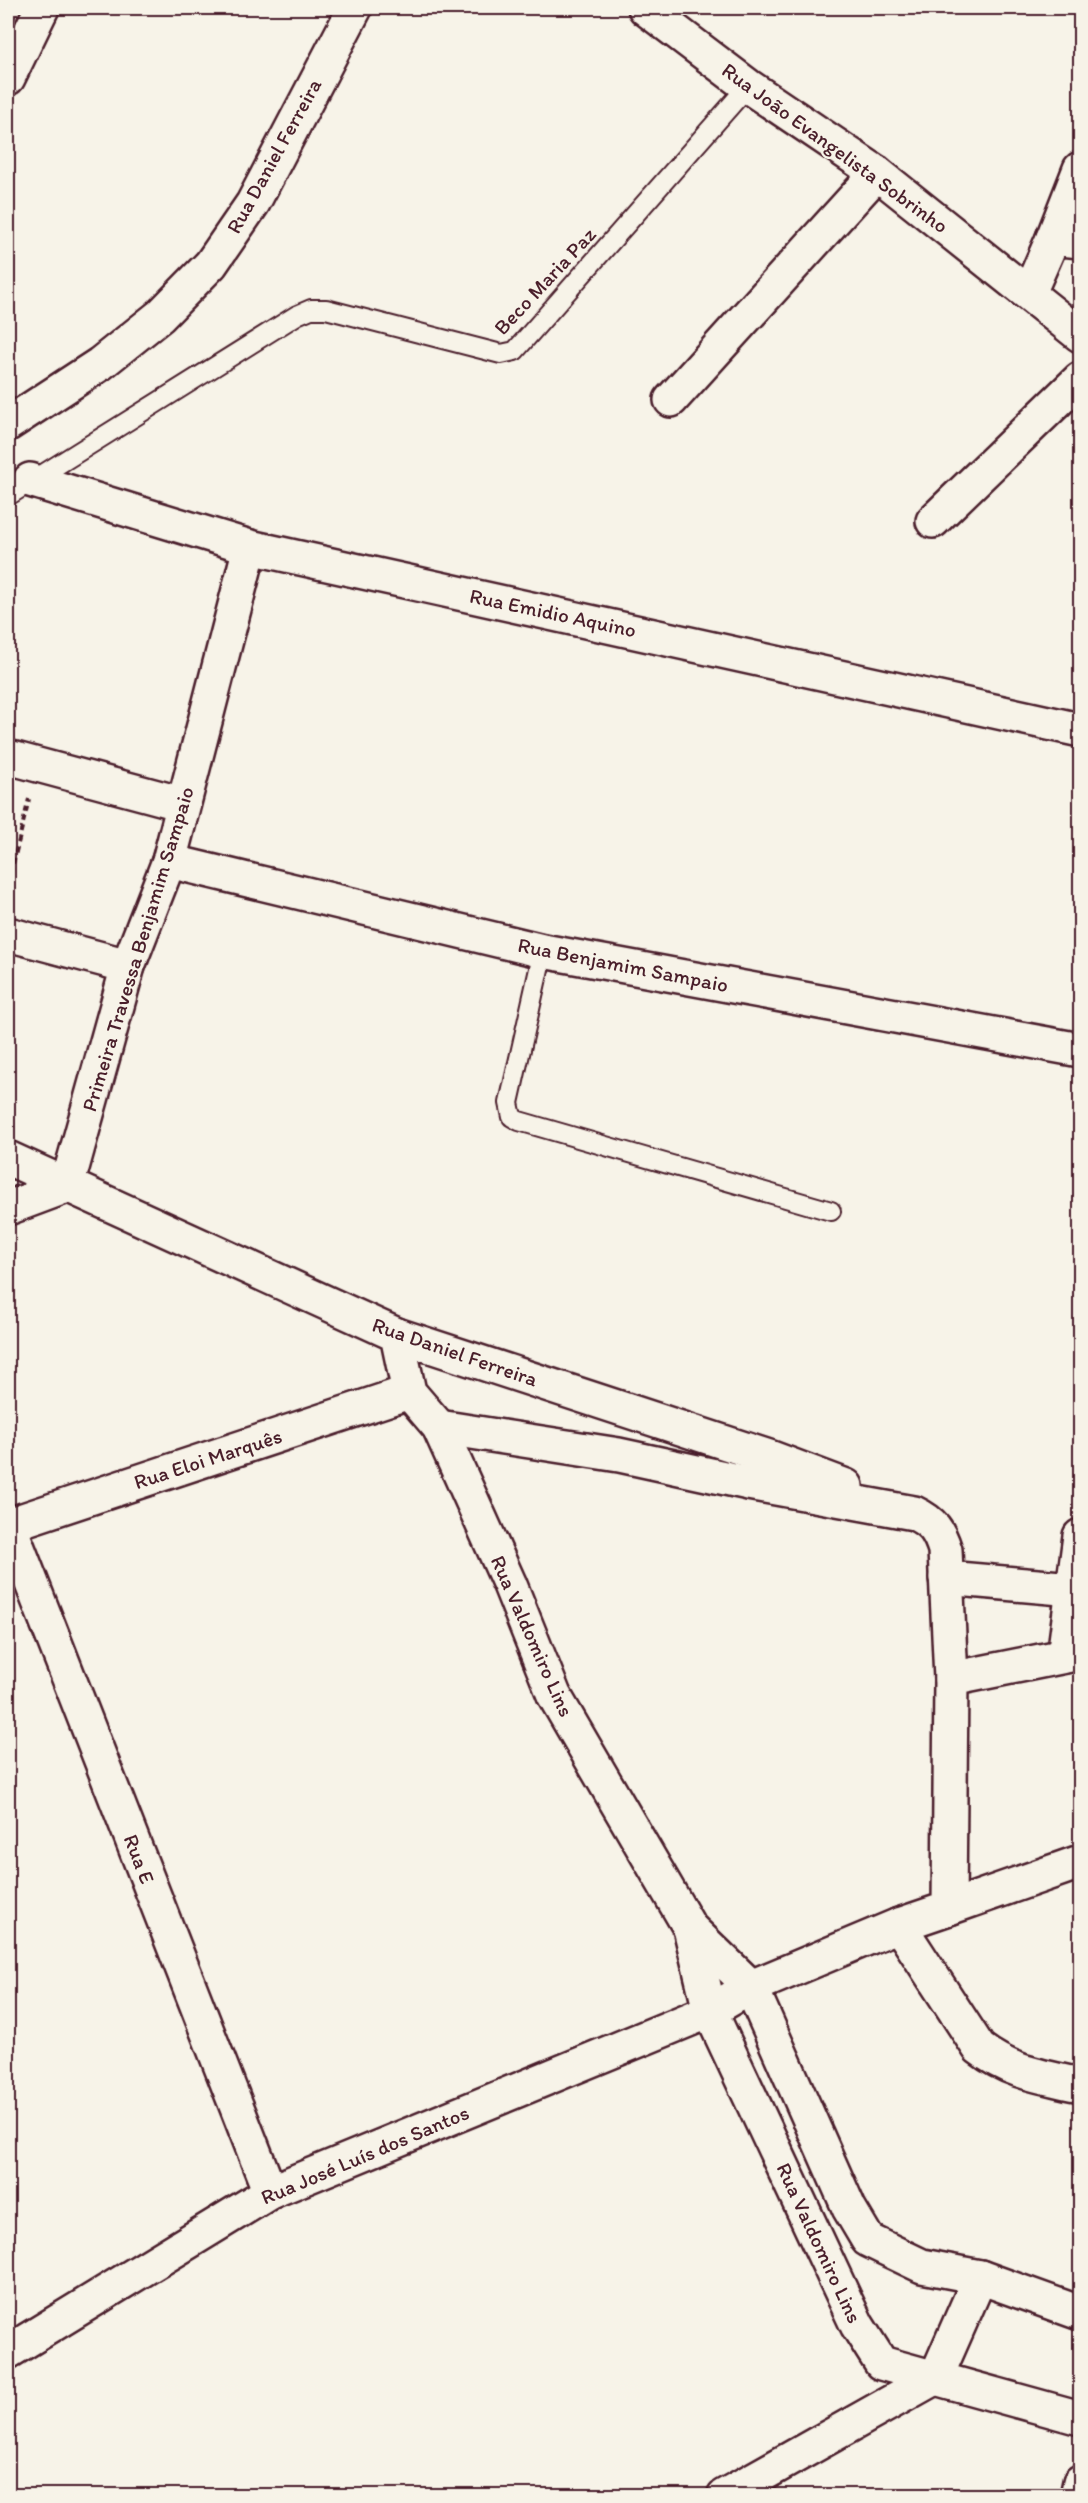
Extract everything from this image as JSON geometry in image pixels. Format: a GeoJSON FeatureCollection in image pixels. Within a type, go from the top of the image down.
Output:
{"type":"FeatureCollection","features":[{"type":"Feature","properties":{"kind":"street"},"geometry":{"type":"LineString","coordinates":[[8,78],[42,8]]}},
{"type":"Feature","properties":{"kind":"street","name":"Rua Daniel Ferreira"},"geometry":{"type":"LineString","coordinates":[[8,424],[100,364],[160,316],[211,264],[253,203],[355,8]]}},
{"type":"Feature","properties":{"kind":"street","name":"Rua João Evangelista Sobrinho"},"geometry":{"type":"LineString","coordinates":[[645,8],[748,86],[877,173],[1080,335]]}},
{"type":"Feature","properties":{"kind":"street"},"geometry":{"type":"LineString","coordinates":[[1029,293],[1067,239],[1080,169]]}},
{"type":"Feature","properties":{"kind":"street"},"geometry":{"type":"LineString","coordinates":[[671,400],[877,173]]}},
{"type":"Feature","properties":{"kind":"street"},"geometry":{"type":"LineString","coordinates":[[933,521],[1080,380]]}},
{"type":"Feature","properties":{"kind":"street","name":"Rua Emidio Aquino"},"geometry":{"type":"LineString","coordinates":[[19,488],[250,547],[1080,730]]}},
{"type":"Feature","properties":{"kind":"street","name":"Primeira Travessa Benjamim Sampaio"},"geometry":{"type":"LineString","coordinates":[[68,1186],[128,966],[169,861],[250,547]]}},
{"type":"Feature","properties":{"kind":"street"},"geometry":{"type":"LineString","coordinates":[[23,761],[183,804]]}},
{"type":"Feature","properties":{"kind":"street","name":"Rua Benjamim Sampaio"},"geometry":{"type":"LineString","coordinates":[[169,861],[543,951],[1080,1050]]}},
{"type":"Feature","properties":{"kind":"street"},"geometry":{"type":"LineString","coordinates":[[8,934],[128,966]]}},
{"type":"Feature","properties":{"kind":"street","name":"Rua Daniel Ferreira"},"geometry":{"type":"LineString","coordinates":[[8,1158],[397,1335],[769,1457],[914,1513]]}},
{"type":"Feature","properties":{"kind":"street"},"geometry":{"type":"LineString","coordinates":[[8,1208],[68,1186]]}},
{"type":"Feature","properties":{"kind":"street","name":"Rua Valdomiro Lins"},"geometry":{"type":"LineString","coordinates":[[397,1335],[409,1392],[439,1426],[510,1586],[554,1695],[690,1928],[751,1987],[849,2208],[868,2240],[922,2266],[980,2277],[1080,2313]]}},
{"type":"Feature","properties":{"kind":"street","name":"Rua Eloi Marquês"},"geometry":{"type":"LineString","coordinates":[[8,1525],[409,1392]]}},
{"type":"Feature","properties":{"kind":"street"},"geometry":{"type":"LineString","coordinates":[[439,1426],[619,1455],[748,1483],[914,1513],[930,1521],[939,1533],[945,1550],[951,1679],[949,1908]]}},
{"type":"Feature","properties":{"kind":"street","name":"Rua E"},"geometry":{"type":"LineString","coordinates":[[8,1525],[270,2192]]}},
{"type":"Feature","properties":{"kind":"street"},"geometry":{"type":"LineString","coordinates":[[951,1679],[1072,1655],[1073,1589],[1080,1536]]}},
{"type":"Feature","properties":{"kind":"street"},"geometry":{"type":"LineString","coordinates":[[946,1578],[1073,1589]]}},
{"type":"Feature","properties":{"kind":"street","name":"Rua José Luís dos Santos"},"geometry":{"type":"LineString","coordinates":[[8,2352],[270,2192],[710,2011],[751,1987],[899,1925],[1080,1862]]}},
{"type":"Feature","properties":{"kind":"street"},"geometry":{"type":"LineString","coordinates":[[899,1925],[979,2048],[997,2062],[1016,2071],[1080,2085]]}},
{"type":"Feature","properties":{"kind":"street","name":"Rua Valdomiro Lins"},"geometry":{"type":"LineString","coordinates":[[690,1928],[710,2011],[857,2325],[881,2363],[1080,2418]]}},
{"type":"Feature","properties":{"kind":"street"},"geometry":{"type":"LineString","coordinates":[[724,2496],[936,2377],[980,2277]]}},
{"type":"Feature","properties":{"kind":"street"},"geometry":{"type":"LineString","coordinates":[[1077,2496],[1080,2482]]}},
{"type":"Feature","properties":{"kind":"lane","name":"Beco Maria Paz"},"geometry":{"type":"LineString","coordinates":[[19,488],[297,315],[311,309],[326,309],[501,354],[515,351],[748,86]]}},
{"type":"Feature","properties":{"kind":"lane"},"geometry":{"type":"LineString","coordinates":[[543,951],[509,1103],[512,1117],[519,1121],[831,1211]]}},
{"type":"Feature","properties":{"kind":"path"},"geometry":{"type":"LineString","coordinates":[[8,884],[23,761]]}}]}
